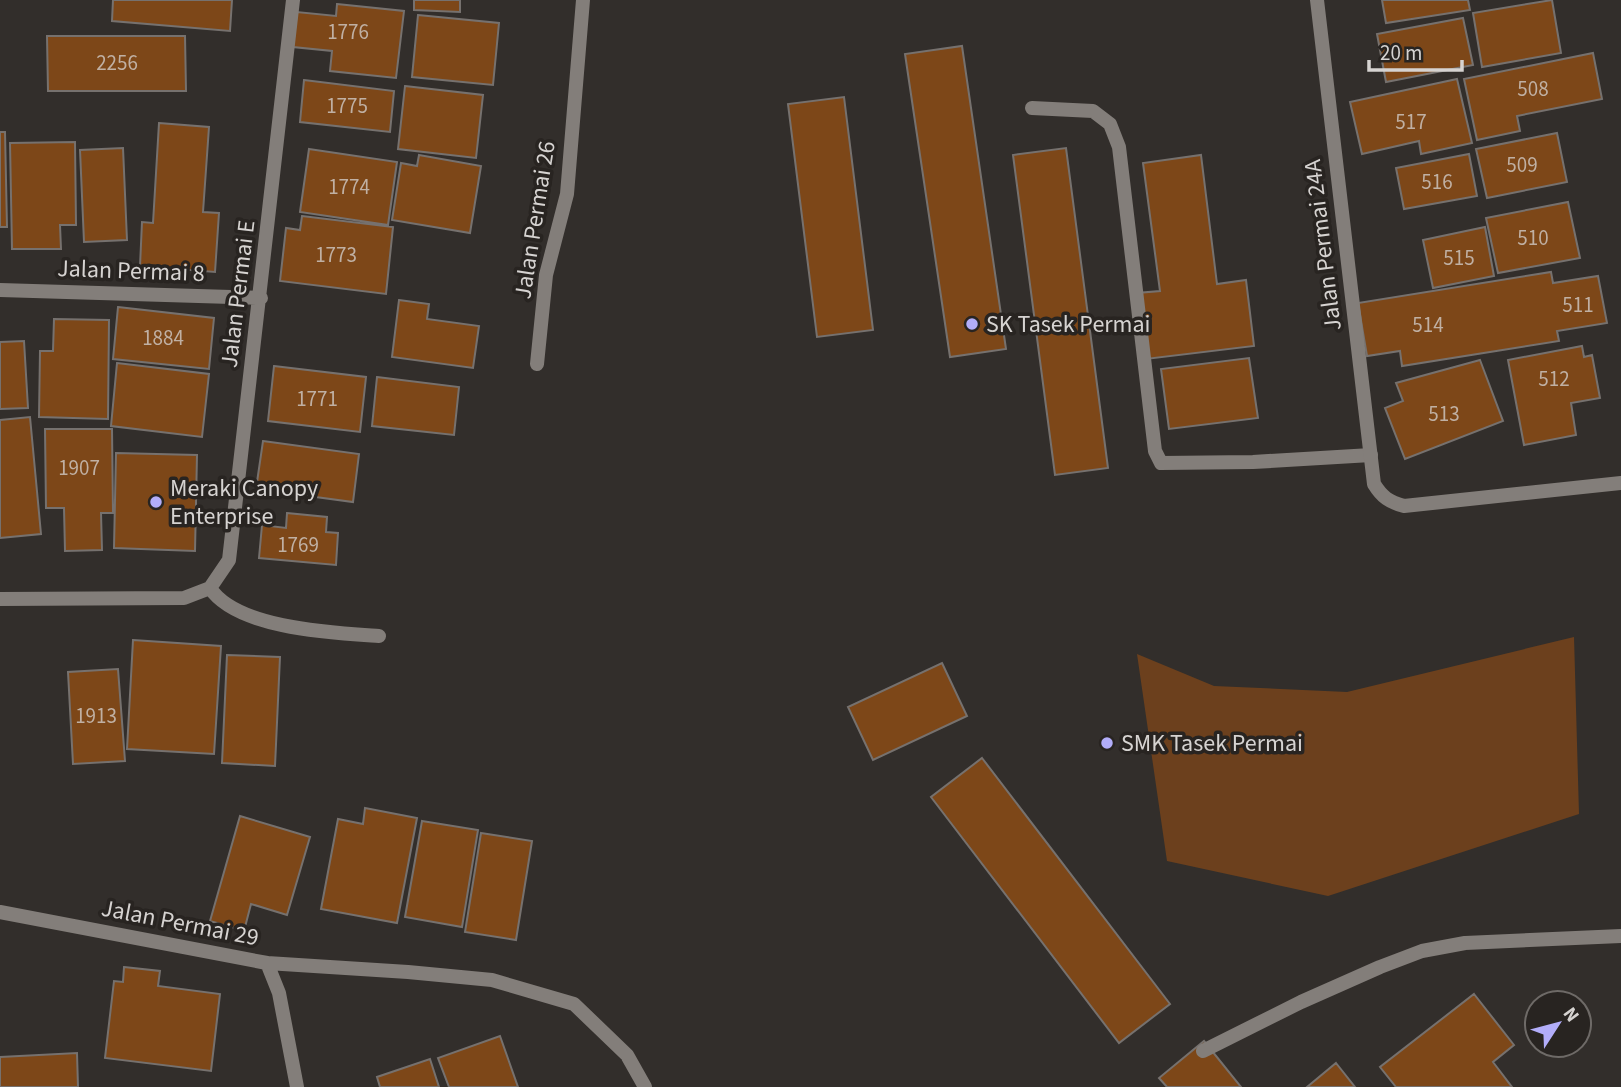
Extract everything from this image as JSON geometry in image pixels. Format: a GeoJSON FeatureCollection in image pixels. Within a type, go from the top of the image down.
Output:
{"type":"FeatureCollection","features":[{"type":"Feature","properties":{"kind":"street","name":"Jalan Permai E"},"geometry":{"type":"LineString","coordinates":[[211,588],[229,560],[293,0]]}},
{"type":"Feature","properties":{"kind":"street","name":"Jalan Permai 26"},"geometry":{"type":"LineString","coordinates":[[537,363],[546,275],[567,194],[583,0]]}},
{"type":"Feature","properties":{"kind":"street","name":"Jalan Permai 24A"},"geometry":{"type":"LineString","coordinates":[[1317,0],[1374,484],[1380,495],[1391,503],[1404,506],[1621,483]]}},
{"type":"Feature","properties":{"kind":"street"},"geometry":{"type":"LineString","coordinates":[[1032,108],[1093,111],[1110,124],[1119,147],[1155,451],[1161,463],[1253,462],[1371,455]]}},
{"type":"Feature","properties":{"kind":"street","name":"Jalan Permai 8"},"geometry":{"type":"LineString","coordinates":[[0,290],[261,298]]}},
{"type":"Feature","properties":{"kind":"street"},"geometry":{"type":"LineString","coordinates":[[0,599],[184,598],[211,588],[224,605],[266,621],[303,631],[379,636]]}},
{"type":"Feature","properties":{"kind":"street","name":"Jalan Permai 29"},"geometry":{"type":"LineString","coordinates":[[0,912],[267,963],[279,993],[298,1087]]}},
{"type":"Feature","properties":{"kind":"street"},"geometry":{"type":"LineString","coordinates":[[1203,1051],[1301,1002],[1422,951],[1465,943],[1621,936]]}},
{"type":"Feature","properties":{"kind":"street"},"geometry":{"type":"LineString","coordinates":[[267,963],[492,980],[574,1004],[627,1055],[645,1087]]}},
{"type":"Feature","properties":{"kind":"shaded area"},"geometry":{"type":"Polygon","coordinates":[[[1574,637],[1579,814],[1328,896],[1167,861],[1137,654],[1214,686],[1347,692],[1574,637]]]}},
{"type":"Feature","properties":{"kind":"building"},"geometry":{"type":"Polygon","coordinates":[[[113,0],[232,0],[230,31],[112,21],[113,0]]]}},
{"type":"Feature","properties":{"kind":"building"},"geometry":{"type":"Polygon","coordinates":[[[414,0],[460,0],[460,12],[414,10],[414,0]]]}},
{"type":"Feature","properties":{"kind":"building"},"geometry":{"type":"Polygon","coordinates":[[[1382,0],[1468,0],[1470,10],[1386,23],[1382,0]]]}},
{"type":"Feature","properties":{"kind":"building"},"geometry":{"type":"Polygon","coordinates":[[[1552,0],[1561,53],[1482,67],[1473,13],[1552,0]]]}},
{"type":"Feature","properties":{"kind":"building"},"geometry":{"type":"Polygon","coordinates":[[[337,4],[404,11],[396,78],[330,71],[332,51],[293,47],[297,12],[336,16],[337,4]]]}},
{"type":"Feature","properties":{"kind":"building"},"geometry":{"type":"Polygon","coordinates":[[[418,15],[499,23],[493,85],[412,77],[418,15]]]}},
{"type":"Feature","properties":{"kind":"building"},"geometry":{"type":"Polygon","coordinates":[[[1463,18],[1473,65],[1386,82],[1377,34],[1463,18]]]}},
{"type":"Feature","properties":{"kind":"building"},"geometry":{"type":"Polygon","coordinates":[[[47,36],[185,36],[186,91],[48,91],[47,36]]]}},
{"type":"Feature","properties":{"kind":"building"},"geometry":{"type":"Polygon","coordinates":[[[962,46],[1006,349],[950,357],[905,54],[962,46]]]}},
{"type":"Feature","properties":{"kind":"building"},"geometry":{"type":"Polygon","coordinates":[[[1593,53],[1602,99],[1517,116],[1520,131],[1477,140],[1464,79],[1593,53]]]}},
{"type":"Feature","properties":{"kind":"building"},"geometry":{"type":"Polygon","coordinates":[[[1457,79],[1472,143],[1421,154],[1419,141],[1362,154],[1350,102],[1457,79]]]}},
{"type":"Feature","properties":{"kind":"building"},"geometry":{"type":"Polygon","coordinates":[[[304,80],[394,91],[390,132],[300,122],[304,80]]]}},
{"type":"Feature","properties":{"kind":"building"},"geometry":{"type":"Polygon","coordinates":[[[405,86],[483,95],[476,158],[398,149],[405,86]]]}},
{"type":"Feature","properties":{"kind":"building"},"geometry":{"type":"Polygon","coordinates":[[[844,97],[873,330],[817,337],[788,104],[844,97]]]}},
{"type":"Feature","properties":{"kind":"building"},"geometry":{"type":"Polygon","coordinates":[[[159,123],[209,127],[203,212],[219,213],[215,272],[140,266],[142,222],[153,223],[159,123]]]}},
{"type":"Feature","properties":{"kind":"building"},"geometry":{"type":"Polygon","coordinates":[[[0,132],[5,132],[7,227],[0,227],[0,132]]]}},
{"type":"Feature","properties":{"kind":"building"},"geometry":{"type":"Polygon","coordinates":[[[1557,133],[1567,182],[1487,198],[1476,149],[1557,133]]]}},
{"type":"Feature","properties":{"kind":"building"},"geometry":{"type":"Polygon","coordinates":[[[75,142],[76,225],[60,225],[61,249],[12,249],[10,143],[75,142]]]}},
{"type":"Feature","properties":{"kind":"building"},"geometry":{"type":"Polygon","coordinates":[[[123,148],[127,240],[84,242],[80,150],[123,148]]]}},
{"type":"Feature","properties":{"kind":"building"},"geometry":{"type":"Polygon","coordinates":[[[1066,148],[1108,468],[1055,475],[1013,155],[1066,148]]]}},
{"type":"Feature","properties":{"kind":"building"},"geometry":{"type":"Polygon","coordinates":[[[309,149],[397,162],[388,225],[300,212],[309,149]]]}},
{"type":"Feature","properties":{"kind":"building"},"geometry":{"type":"Polygon","coordinates":[[[1469,154],[1477,196],[1404,209],[1396,168],[1469,154]]]}},
{"type":"Feature","properties":{"kind":"building"},"geometry":{"type":"Polygon","coordinates":[[[419,155],[481,166],[470,233],[392,220],[401,163],[417,166],[419,155]]]}},
{"type":"Feature","properties":{"kind":"building"},"geometry":{"type":"Polygon","coordinates":[[[1201,155],[1217,284],[1246,280],[1254,346],[1146,359],[1137,293],[1160,291],[1143,163],[1201,155]]]}},
{"type":"Feature","properties":{"kind":"building"},"geometry":{"type":"Polygon","coordinates":[[[1568,202],[1580,258],[1498,273],[1486,218],[1568,202]]]}},
{"type":"Feature","properties":{"kind":"building"},"geometry":{"type":"Polygon","coordinates":[[[302,216],[393,227],[386,294],[280,281],[286,228],[300,230],[302,216]]]}},
{"type":"Feature","properties":{"kind":"building"},"geometry":{"type":"Polygon","coordinates":[[[1485,227],[1494,276],[1433,288],[1423,240],[1485,227]]]}},
{"type":"Feature","properties":{"kind":"building"},"geometry":{"type":"Polygon","coordinates":[[[1551,272],[1553,283],[1598,276],[1607,323],[1557,331],[1559,341],[1402,366],[1400,351],[1367,356],[1358,303],[1551,272]]]}},
{"type":"Feature","properties":{"kind":"building"},"geometry":{"type":"Polygon","coordinates":[[[399,300],[429,304],[427,319],[479,326],[473,368],[392,357],[399,300]]]}},
{"type":"Feature","properties":{"kind":"building"},"geometry":{"type":"Polygon","coordinates":[[[118,307],[214,318],[209,369],[113,359],[118,307]]]}},
{"type":"Feature","properties":{"kind":"building"},"geometry":{"type":"Polygon","coordinates":[[[54,319],[109,320],[108,419],[39,417],[40,351],[53,351],[54,319]]]}},
{"type":"Feature","properties":{"kind":"building"},"geometry":{"type":"Polygon","coordinates":[[[24,341],[28,408],[0,409],[0,342],[24,341]]]}},
{"type":"Feature","properties":{"kind":"building"},"geometry":{"type":"Polygon","coordinates":[[[1582,346],[1584,357],[1592,355],[1600,398],[1571,403],[1576,435],[1524,445],[1508,360],[1582,346]]]}},
{"type":"Feature","properties":{"kind":"building"},"geometry":{"type":"Polygon","coordinates":[[[1249,358],[1258,418],[1169,429],[1161,369],[1249,358]]]}},
{"type":"Feature","properties":{"kind":"building"},"geometry":{"type":"Polygon","coordinates":[[[1480,360],[1503,421],[1405,459],[1385,408],[1403,401],[1396,383],[1480,360]]]}},
{"type":"Feature","properties":{"kind":"building"},"geometry":{"type":"Polygon","coordinates":[[[117,363],[209,374],[202,437],[111,426],[117,363]]]}},
{"type":"Feature","properties":{"kind":"building"},"geometry":{"type":"Polygon","coordinates":[[[274,366],[366,377],[360,432],[268,421],[274,366]]]}},
{"type":"Feature","properties":{"kind":"building"},"geometry":{"type":"Polygon","coordinates":[[[377,377],[459,387],[454,435],[372,426],[377,377]]]}},
{"type":"Feature","properties":{"kind":"building"},"geometry":{"type":"Polygon","coordinates":[[[30,417],[41,534],[0,538],[0,420],[30,417]]]}},
{"type":"Feature","properties":{"kind":"building"},"geometry":{"type":"Polygon","coordinates":[[[45,429],[112,429],[113,513],[101,513],[102,550],[65,551],[64,508],[46,508],[45,429]]]}},
{"type":"Feature","properties":{"kind":"building"},"geometry":{"type":"Polygon","coordinates":[[[263,441],[359,454],[353,502],[256,489],[263,441]]]}},
{"type":"Feature","properties":{"kind":"building","name":"Meraki Canopy Enterprise"},"geometry":{"type":"Polygon","coordinates":[[[116,453],[197,455],[195,551],[114,548],[116,453]]]}},
{"type":"Feature","properties":{"kind":"building"},"geometry":{"type":"Polygon","coordinates":[[[287,513],[327,517],[326,532],[338,533],[336,565],[259,558],[262,525],[286,528],[287,513]]]}},
{"type":"Feature","properties":{"kind":"building"},"geometry":{"type":"Polygon","coordinates":[[[133,640],[221,646],[214,754],[127,749],[133,640]]]}},
{"type":"Feature","properties":{"kind":"building"},"geometry":{"type":"Polygon","coordinates":[[[227,655],[280,657],[275,766],[222,763],[227,655]]]}},
{"type":"Feature","properties":{"kind":"building"},"geometry":{"type":"Polygon","coordinates":[[[942,663],[967,716],[873,760],[848,707],[942,663]]]}},
{"type":"Feature","properties":{"kind":"building"},"geometry":{"type":"Polygon","coordinates":[[[118,669],[125,761],[73,764],[68,672],[118,669]]]}},
{"type":"Feature","properties":{"kind":"building"},"geometry":{"type":"Polygon","coordinates":[[[982,758],[1170,1004],[1119,1043],[931,797],[982,758]]]}},
{"type":"Feature","properties":{"kind":"building"},"geometry":{"type":"Polygon","coordinates":[[[365,808],[417,818],[397,923],[321,909],[338,819],[363,824],[365,808]]]}},
{"type":"Feature","properties":{"kind":"building"},"geometry":{"type":"Polygon","coordinates":[[[240,816],[310,837],[287,915],[251,904],[244,931],[210,921],[240,816]]]}},
{"type":"Feature","properties":{"kind":"building"},"geometry":{"type":"Polygon","coordinates":[[[422,821],[478,830],[462,927],[405,917],[422,821]]]}},
{"type":"Feature","properties":{"kind":"building"},"geometry":{"type":"Polygon","coordinates":[[[481,833],[532,841],[516,940],[465,932],[481,833]]]}},
{"type":"Feature","properties":{"kind":"building"},"geometry":{"type":"Polygon","coordinates":[[[124,967],[160,971],[158,986],[220,994],[211,1071],[105,1058],[114,981],[123,982],[124,967]]]}},
{"type":"Feature","properties":{"kind":"building"},"geometry":{"type":"Polygon","coordinates":[[[1474,994],[1514,1045],[1493,1062],[1512,1087],[1396,1087],[1380,1067],[1474,994]]]}},
{"type":"Feature","properties":{"kind":"building"},"geometry":{"type":"Polygon","coordinates":[[[500,1036],[518,1087],[449,1087],[438,1058],[500,1036]]]}},
{"type":"Feature","properties":{"kind":"building"},"geometry":{"type":"Polygon","coordinates":[[[1204,1041],[1241,1087],[1167,1087],[1159,1078],[1204,1041]]]}},
{"type":"Feature","properties":{"kind":"building"},"geometry":{"type":"Polygon","coordinates":[[[77,1053],[78,1087],[0,1087],[0,1057],[77,1053]]]}},
{"type":"Feature","properties":{"kind":"building"},"geometry":{"type":"Polygon","coordinates":[[[430,1059],[439,1087],[380,1087],[377,1077],[430,1059]]]}},
{"type":"Feature","properties":{"kind":"building"},"geometry":{"type":"Polygon","coordinates":[[[1336,1063],[1355,1087],[1307,1087],[1336,1063]]]}},
{"type":"Feature","properties":{"kind":"place","name":"SK Tasek Permai"},"geometry":{"type":"Point","coordinates":[972,324]}},
{"type":"Feature","properties":{"kind":"place","name":"Meraki Canopy Enterprise"},"geometry":{"type":"Point","coordinates":[156,502]}},
{"type":"Feature","properties":{"kind":"place","name":"SMK Tasek Permai"},"geometry":{"type":"Point","coordinates":[1107,743]}}]}
